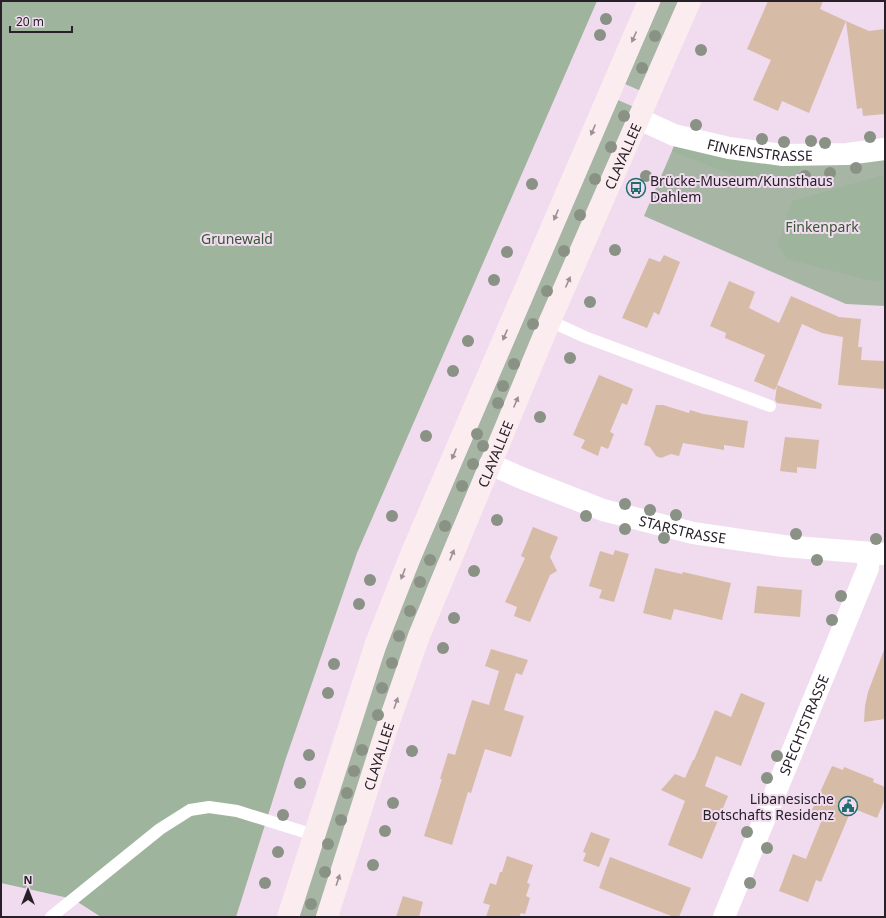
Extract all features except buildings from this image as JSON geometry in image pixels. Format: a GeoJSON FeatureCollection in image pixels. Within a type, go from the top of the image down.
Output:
{"type":"FeatureCollection","features":[{"type":"Feature","properties":{"kind":"main road"},"geometry":{"type":"LineString","coordinates":[[288,917],[376,643],[412,552],[649,1]]}},
{"type":"Feature","properties":{"kind":"main road","name":"CLAYALLEE"},"geometry":{"type":"LineString","coordinates":[[326,917],[386,731],[419,636],[550,321],[690,1]]}},
{"type":"Feature","properties":{"kind":"street","name":"FINKENSTRASSE"},"geometry":{"type":"LineString","coordinates":[[639,119],[674,135],[729,148],[783,155],[847,154],[885,149]]}},
{"type":"Feature","properties":{"kind":"street","name":"STARSTRASSE"},"geometry":{"type":"LineString","coordinates":[[490,464],[604,510],[693,533],[783,546],[877,554]]}},
{"type":"Feature","properties":{"kind":"street","name":"SPECHTSTRASSE"},"geometry":{"type":"LineString","coordinates":[[724,917],[868,568],[877,554]]}},
{"type":"Feature","properties":{"kind":"lane"},"geometry":{"type":"LineString","coordinates":[[550,321],[585,337],[770,406]]}},
{"type":"Feature","properties":{"kind":"lane"},"geometry":{"type":"LineString","coordinates":[[51,917],[160,829],[190,810],[209,807],[237,812],[314,834]]}},
{"type":"Feature","properties":{"kind":"green space","name":"Grunewald"},"geometry":{"type":"Polygon","coordinates":[[[1,1],[597,1],[357,553],[286,758],[236,917],[101,917],[73,899],[1,883],[1,1]]]}},
{"type":"Feature","properties":{"kind":"green space"},"geometry":{"type":"Polygon","coordinates":[[[661,1],[680,1],[641,91],[625,84],[661,1]]]}},
{"type":"Feature","properties":{"kind":"green space"},"geometry":{"type":"Polygon","coordinates":[[[618,100],[634,107],[428,585],[398,667],[316,917],[298,917],[382,659],[412,580],[618,100]]]}},
{"type":"Feature","properties":{"kind":"green space","name":"Finkenpark"},"geometry":{"type":"Polygon","coordinates":[[[675,144],[885,159],[885,306],[846,304],[644,216],[675,144]]]}},
{"type":"Feature","properties":{"kind":"green space"},"geometry":{"type":"Polygon","coordinates":[[[675,144],[800,164],[801,183],[744,179],[672,151],[675,144]]]}},
{"type":"Feature","properties":{"kind":"green space"},"geometry":{"type":"Polygon","coordinates":[[[885,175],[885,281],[867,280],[787,259],[778,244],[792,201],[885,175]]]}},
{"type":"Feature","properties":{"kind":"place","name":"Brücke-Museum/Kunsthaus Dahlem"},"geometry":{"type":"Point","coordinates":[636,188]}},
{"type":"Feature","properties":{"kind":"place","name":"Libanesische Botschafts Residenz"},"geometry":{"type":"Point","coordinates":[848,806]}}]}
